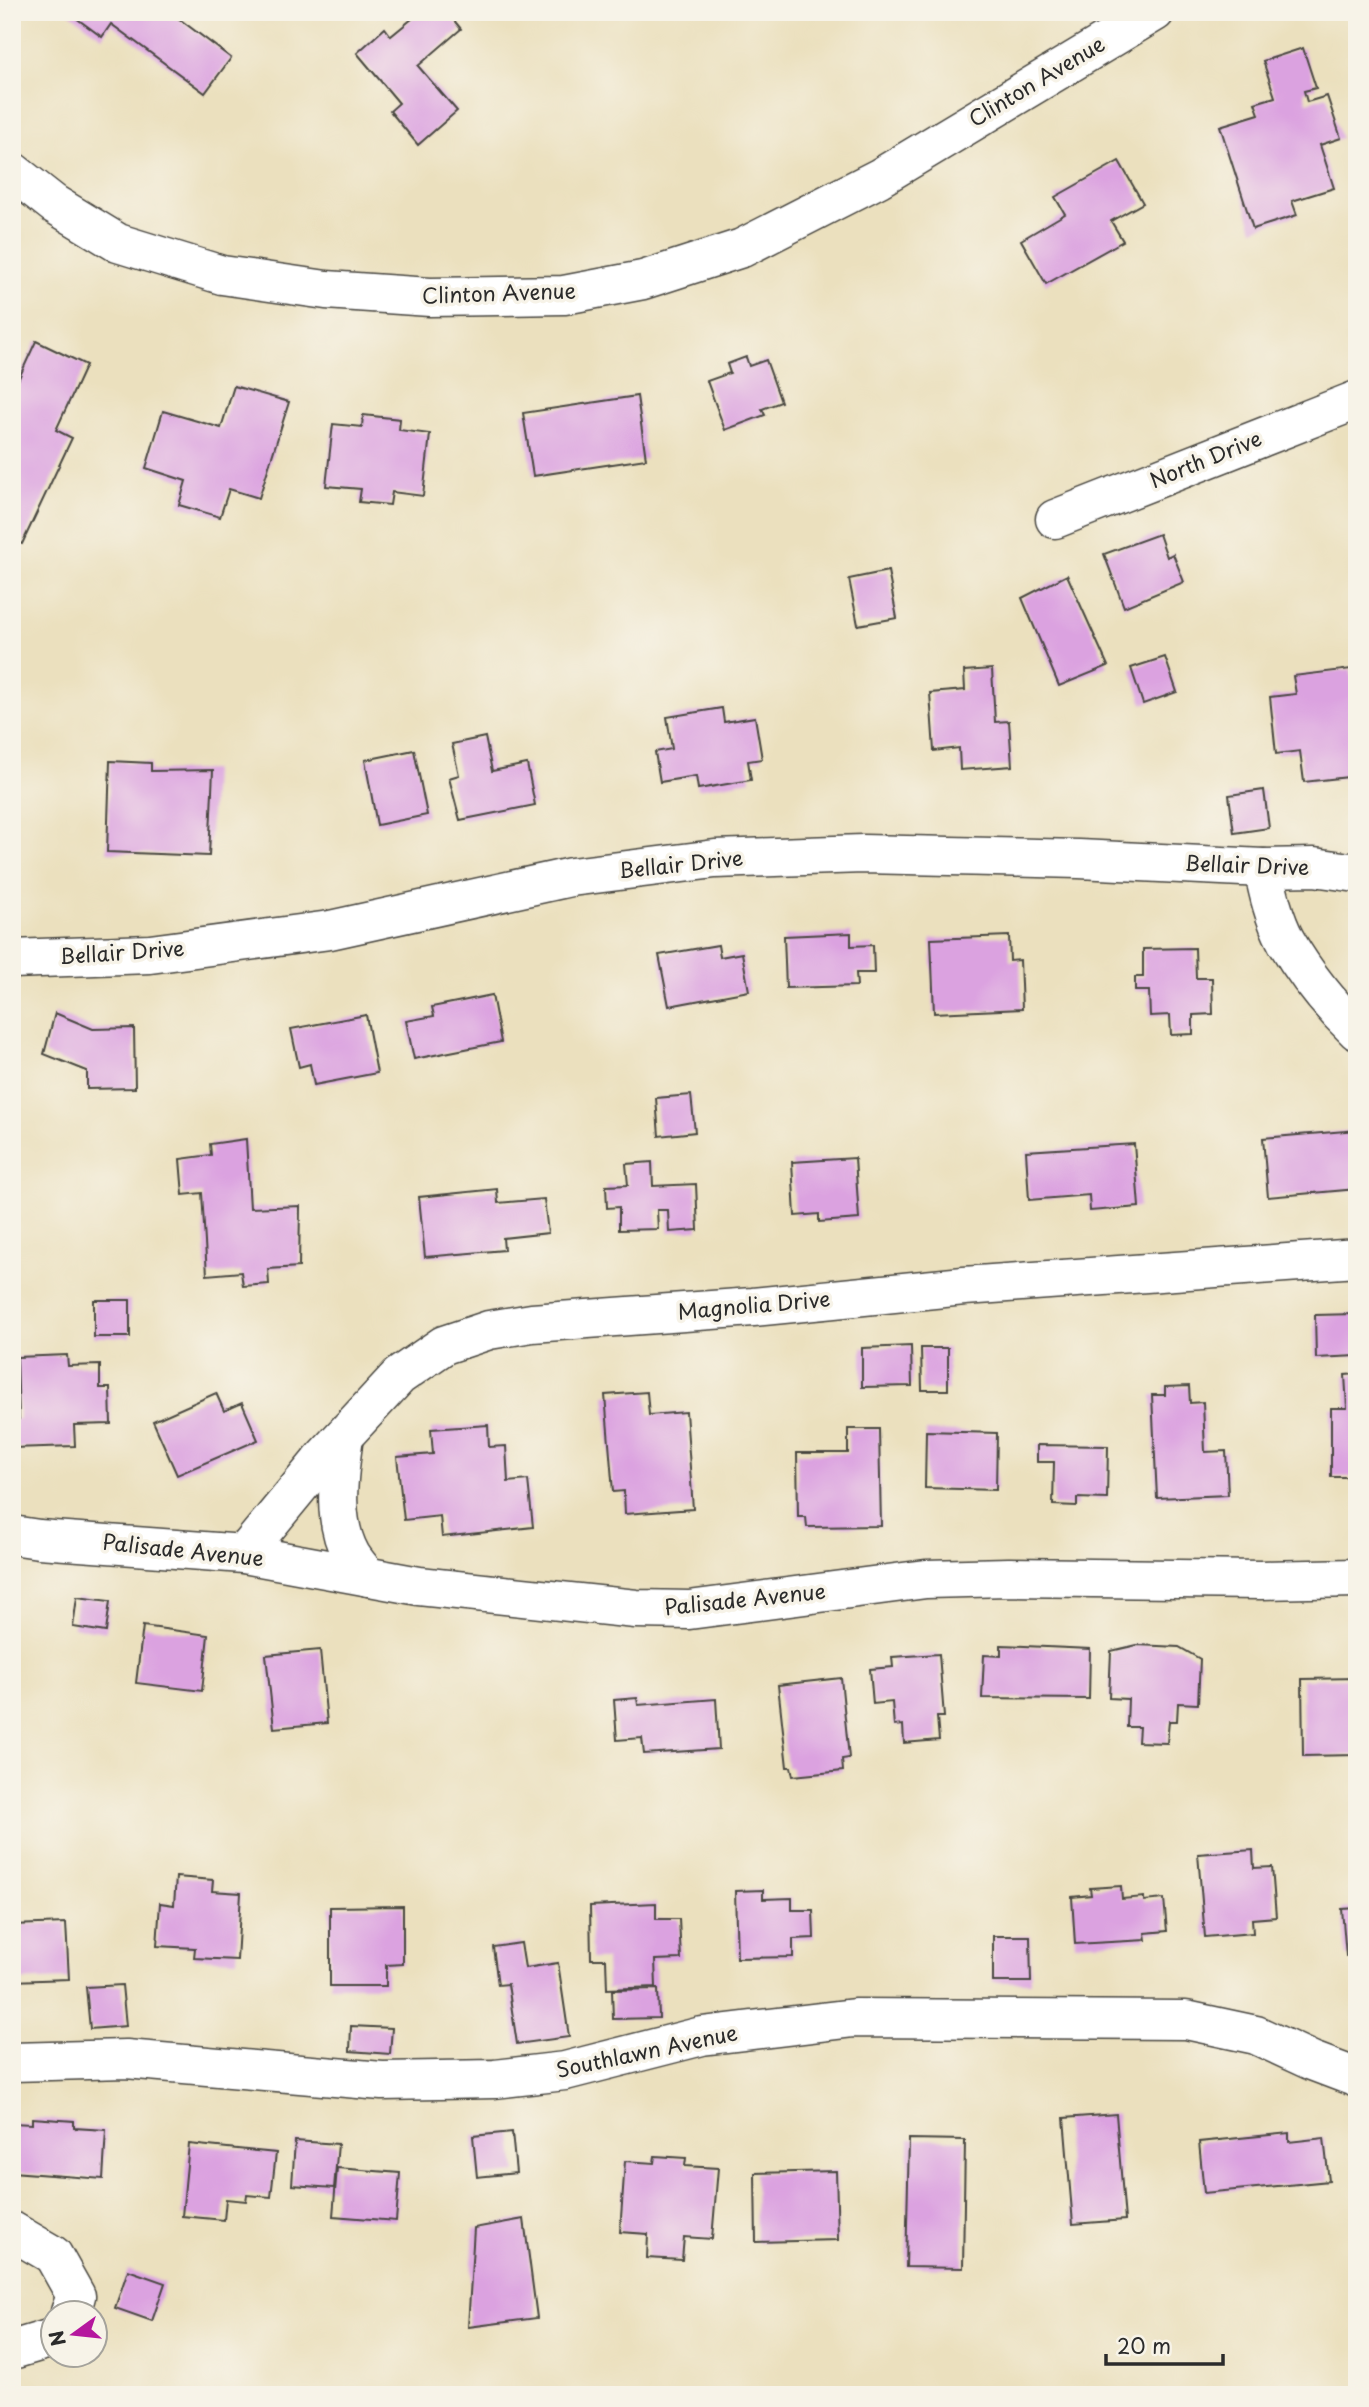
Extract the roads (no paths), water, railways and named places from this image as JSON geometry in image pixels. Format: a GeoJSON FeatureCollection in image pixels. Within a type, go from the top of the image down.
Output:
{"type":"FeatureCollection","features":[{"type":"Feature","properties":{"kind":"street","name":"Clinton Avenue"},"geometry":{"type":"LineString","coordinates":[[12,171],[54,204],[118,243],[222,275],[327,290],[430,297],[564,295],[643,281],[742,248],[879,178],[1155,12]]}},
{"type":"Feature","properties":{"kind":"street","name":"North Drive"},"geometry":{"type":"LineString","coordinates":[[1055,519],[1357,400]]}},
{"type":"Feature","properties":{"kind":"street","name":"Bellair Drive"},"geometry":{"type":"LineString","coordinates":[[12,959],[150,954],[330,930],[571,877],[715,859],[863,854],[1079,859],[1263,868],[1314,867],[1357,873]]}},
{"type":"Feature","properties":{"kind":"street"},"geometry":{"type":"LineString","coordinates":[[1263,868],[1269,894],[1286,940],[1333,1008],[1357,1031]]}},
{"type":"Feature","properties":{"kind":"street","name":"Magnolia Drive"},"geometry":{"type":"LineString","coordinates":[[244,1555],[291,1495],[399,1376],[444,1345],[500,1328],[964,1286],[1357,1258]]}},
{"type":"Feature","properties":{"kind":"street"},"geometry":{"type":"LineString","coordinates":[[344,1436],[338,1478],[339,1515],[350,1553],[368,1577]]}},
{"type":"Feature","properties":{"kind":"street","name":"Palisade Avenue"},"geometry":{"type":"LineString","coordinates":[[12,1535],[244,1555],[419,1586],[520,1599],[636,1609],[689,1610],[926,1579],[1357,1578]]}},
{"type":"Feature","properties":{"kind":"street","name":"Southlawn Avenue"},"geometry":{"type":"LineString","coordinates":[[12,2062],[126,2059],[382,2081],[495,2079],[565,2071],[702,2036],[854,2018],[1186,2020],[1256,2035],[1357,2078]]}},
{"type":"Feature","properties":{"kind":"street"},"geometry":{"type":"LineString","coordinates":[[12,2231],[53,2255],[75,2298]]}},
{"type":"Feature","properties":{"kind":"street"},"geometry":{"type":"LineString","coordinates":[[12,2350],[38,2342]]}}]}
